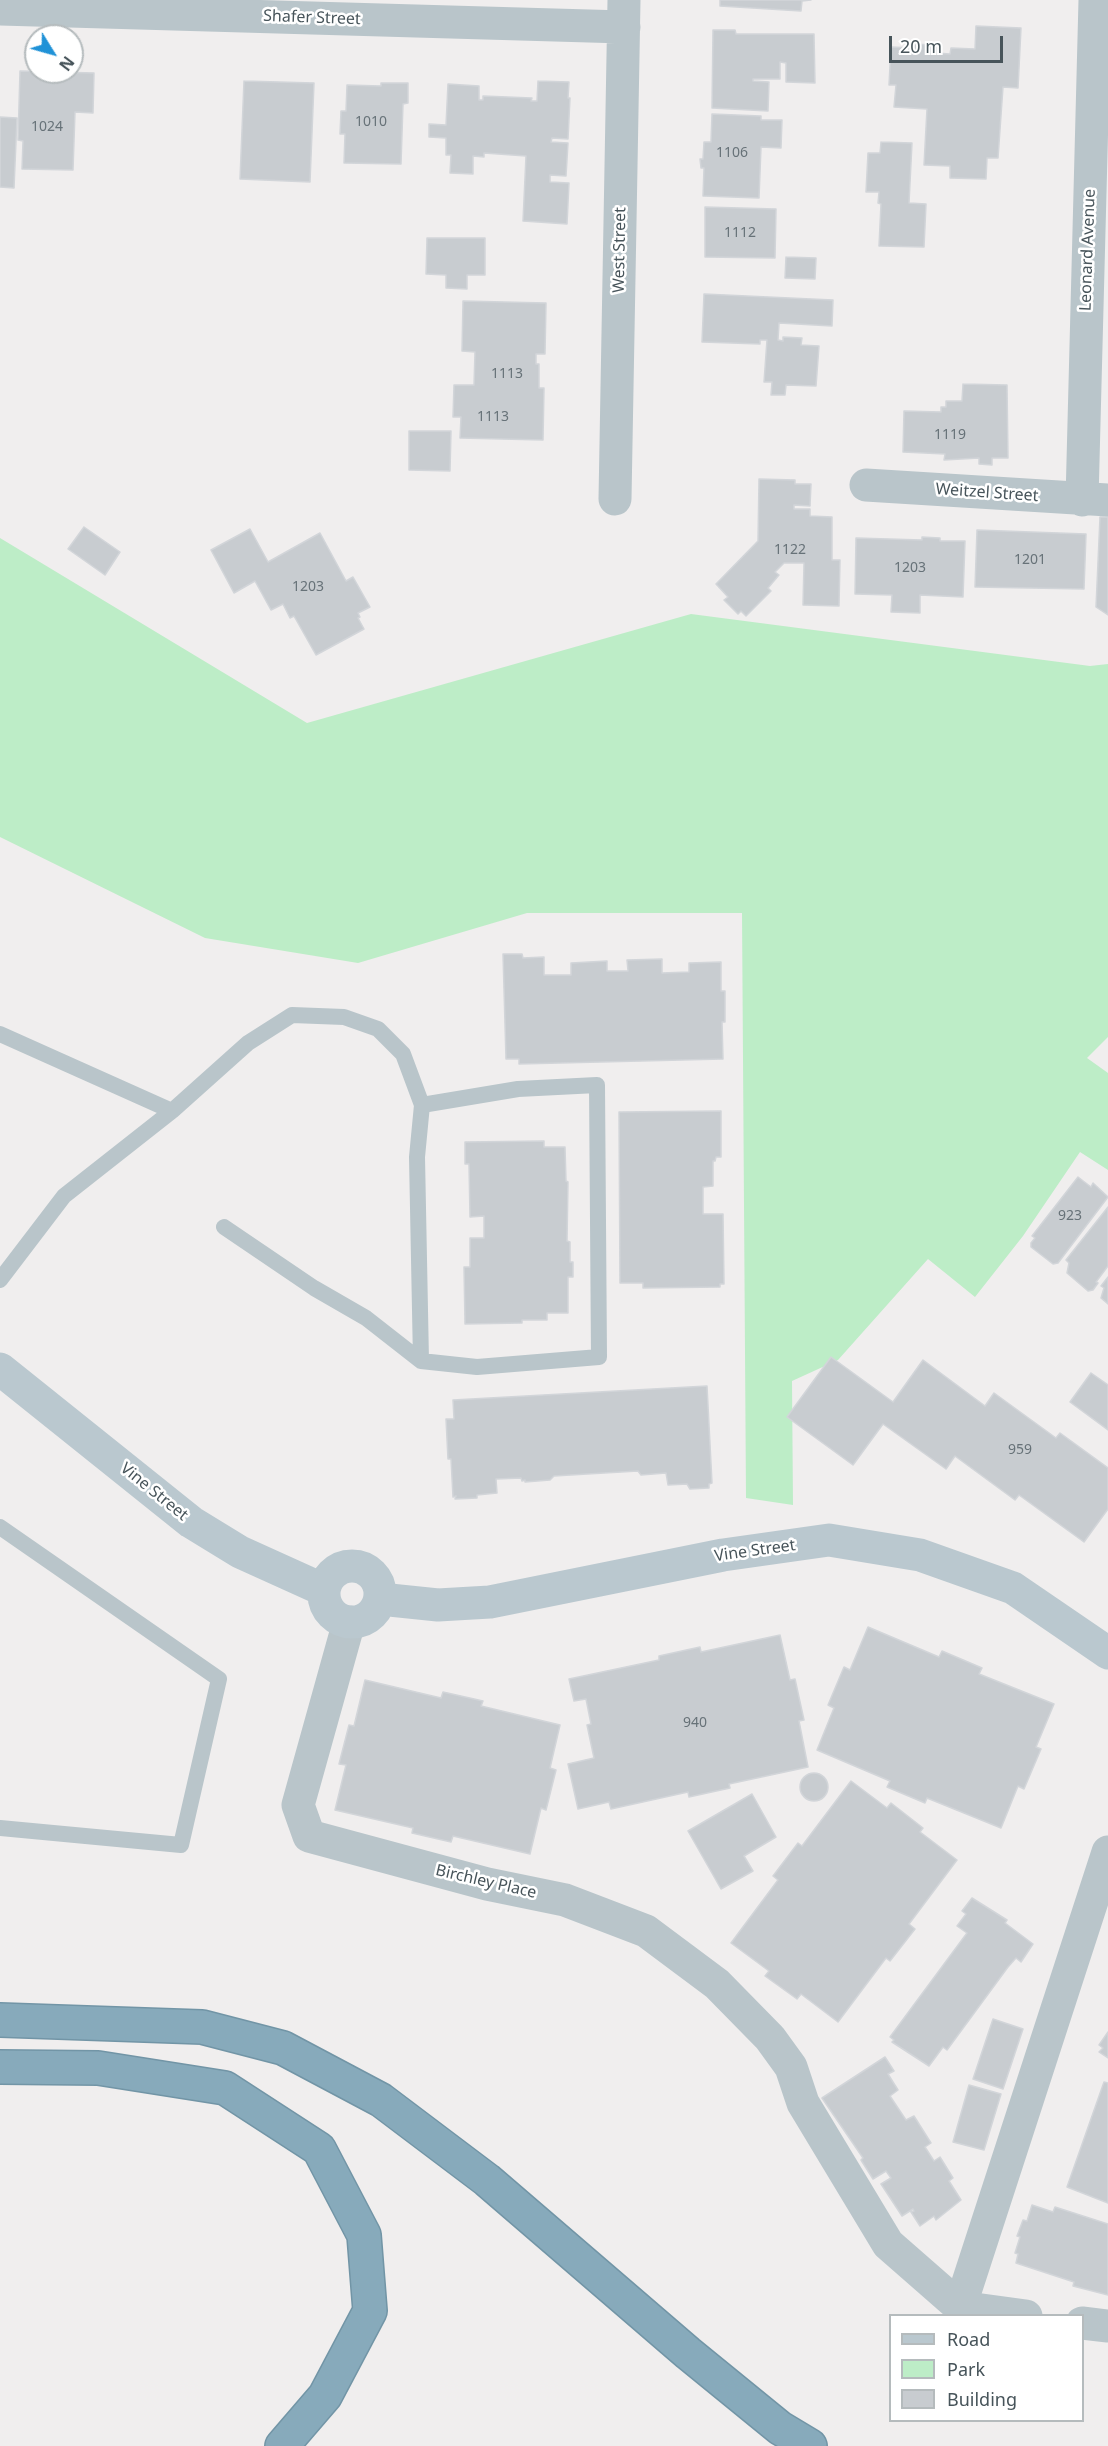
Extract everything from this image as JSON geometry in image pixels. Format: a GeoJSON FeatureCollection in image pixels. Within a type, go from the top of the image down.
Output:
{"type":"FeatureCollection","features":[{"type":"Feature","properties":{"kind":"highway"},"geometry":{"type":"LineString","coordinates":[[0,2020],[202,2027],[283,2048],[362,2089],[381,2100],[488,2180],[688,2353],[780,2428],[810,2446]]}},
{"type":"Feature","properties":{"kind":"highway"},"geometry":{"type":"LineString","coordinates":[[0,2067],[98,2068],[225,2088],[319,2149],[364,2235],[370,2311],[325,2396],[282,2446]]}},
{"type":"Feature","properties":{"kind":"street","name":"Leonard Avenue"},"geometry":{"type":"LineString","coordinates":[[1095,0],[1095,500]]}},
{"type":"Feature","properties":{"kind":"street","name":"Shafer Street"},"geometry":{"type":"LineString","coordinates":[[0,9],[45,5],[624,14]]}},
{"type":"Feature","properties":{"kind":"street","name":"West Street"},"geometry":{"type":"LineString","coordinates":[[615,499],[624,14]]}},
{"type":"Feature","properties":{"kind":"street","name":"Weitzel Street"},"geometry":{"type":"LineString","coordinates":[[866,485],[1095,500]]}},
{"type":"Feature","properties":{"kind":"street","name":"Vine Street"},"geometry":{"type":"LineString","coordinates":[[0,1369],[191,1522],[240,1552],[324,1590]]}},
{"type":"Feature","properties":{"kind":"street","name":"Vine Street"},"geometry":{"type":"LineString","coordinates":[[380,1599],[438,1605],[490,1602],[723,1555],[829,1540],[920,1555],[1013,1588],[1108,1653]]}},
{"type":"Feature","properties":{"kind":"street"},"geometry":{"type":"LineString","coordinates":[[357,1566],[372,1574],[378,1582],[380,1599],[372,1614],[357,1622],[349,1622],[333,1615],[327,1608],[324,1590],[326,1581],[339,1569],[357,1566]]}},
{"type":"Feature","properties":{"kind":"street","name":"Birchley Place"},"geometry":{"type":"LineString","coordinates":[[349,1622],[298,1805],[309,1836],[487,1884],[565,1900],[646,1931],[717,1984],[770,2038],[791,2067],[803,2103],[888,2244],[960,2307]]}},
{"type":"Feature","properties":{"kind":"street"},"geometry":{"type":"LineString","coordinates":[[1011,2314],[960,2307],[1104,1874]]}},
{"type":"Feature","properties":{"kind":"street"},"geometry":{"type":"LineString","coordinates":[[1084,2323],[1108,2326]]}},
{"type":"Feature","properties":{"kind":"lane"},"geometry":{"type":"LineString","coordinates":[[0,1280],[64,1196],[172,1111],[248,1042],[292,1015],[344,1017],[378,1029],[403,1054],[422,1105],[417,1157],[421,1361]]}},
{"type":"Feature","properties":{"kind":"lane"},"geometry":{"type":"LineString","coordinates":[[0,1034],[172,1111]]}},
{"type":"Feature","properties":{"kind":"lane"},"geometry":{"type":"LineString","coordinates":[[224,1227],[314,1288],[366,1318],[421,1361],[477,1367],[599,1357],[597,1084],[518,1089],[422,1105]]}},
{"type":"Feature","properties":{"kind":"lane"},"geometry":{"type":"LineString","coordinates":[[0,1527],[219,1679],[182,1845],[0,1828]]}},
{"type":"Feature","properties":{"kind":"green space"},"geometry":{"type":"Polygon","coordinates":[[[0,538],[307,723],[691,614],[1090,666],[1108,664],[1108,1037],[1087,1058],[1108,1073],[1108,1170],[1080,1152],[1023,1236],[975,1297],[928,1259],[838,1360],[792,1381],[793,1505],[746,1498],[742,913],[527,913],[358,963],[205,938],[0,837],[0,538]]]}},
{"type":"Feature","properties":{"kind":"building"},"geometry":{"type":"Polygon","coordinates":[[[720,0],[811,0],[802,1],[801,11],[720,6],[720,0]]]}},
{"type":"Feature","properties":{"kind":"building"},"geometry":{"type":"Polygon","coordinates":[[[976,26],[1021,28],[1018,88],[1003,87],[998,158],[987,158],[986,179],[950,178],[950,166],[924,165],[927,109],[894,107],[896,85],[889,85],[891,47],[913,48],[913,44],[933,45],[932,48],[937,48],[936,53],[950,54],[951,48],[975,49],[976,26]]]}},
{"type":"Feature","properties":{"kind":"building"},"geometry":{"type":"Polygon","coordinates":[[[713,30],[735,30],[736,34],[814,34],[815,83],[786,82],[786,63],[780,62],[780,79],[753,79],[753,81],[769,82],[768,111],[712,108],[713,30]]]}},
{"type":"Feature","properties":{"kind":"building"},"geometry":{"type":"Polygon","coordinates":[[[20,71],[24,71],[24,84],[84,84],[84,73],[94,73],[93,113],[75,112],[73,170],[22,169],[23,141],[18,140],[20,71]]]}},
{"type":"Feature","properties":{"kind":"building"},"geometry":{"type":"Polygon","coordinates":[[[244,81],[314,83],[310,182],[240,179],[244,81]]]}},
{"type":"Feature","properties":{"kind":"building"},"geometry":{"type":"Polygon","coordinates":[[[538,81],[569,82],[568,139],[552,138],[551,142],[568,143],[566,176],[550,175],[550,182],[569,183],[567,224],[523,221],[526,156],[484,153],[484,157],[473,156],[473,174],[450,173],[451,155],[446,155],[446,138],[429,137],[429,124],[446,125],[448,84],[479,86],[479,100],[483,100],[483,96],[532,98],[531,101],[537,101],[538,81]]]}},
{"type":"Feature","properties":{"kind":"building"},"geometry":{"type":"Polygon","coordinates":[[[381,83],[408,83],[408,103],[403,104],[401,164],[344,163],[345,134],[340,134],[341,111],[346,111],[347,85],[381,86],[381,83]]]}},
{"type":"Feature","properties":{"kind":"building"},"geometry":{"type":"Polygon","coordinates":[[[712,114],[761,116],[761,120],[782,120],[781,148],[761,147],[759,198],[703,196],[704,168],[701,168],[700,159],[703,159],[704,142],[711,142],[712,114]]]}},
{"type":"Feature","properties":{"kind":"building"},"geometry":{"type":"Polygon","coordinates":[[[0,117],[17,118],[14,188],[0,187],[0,117]]]}},
{"type":"Feature","properties":{"kind":"building"},"geometry":{"type":"Polygon","coordinates":[[[881,142],[912,143],[909,203],[926,204],[924,247],[879,246],[881,204],[878,203],[879,192],[866,192],[868,153],[880,153],[881,142]]]}},
{"type":"Feature","properties":{"kind":"building"},"geometry":{"type":"Polygon","coordinates":[[[705,207],[776,209],[775,258],[705,257],[705,207]]]}},
{"type":"Feature","properties":{"kind":"building"},"geometry":{"type":"Polygon","coordinates":[[[427,238],[485,238],[485,275],[467,275],[467,289],[446,288],[446,275],[426,274],[427,238]]]}},
{"type":"Feature","properties":{"kind":"building"},"geometry":{"type":"Polygon","coordinates":[[[786,257],[816,258],[815,279],[785,278],[786,257]]]}},
{"type":"Feature","properties":{"kind":"building"},"geometry":{"type":"Polygon","coordinates":[[[704,294],[833,300],[832,326],[779,323],[778,340],[783,341],[783,337],[802,338],[801,345],[819,346],[816,386],[786,385],[785,395],[771,395],[772,382],[764,382],[767,340],[760,340],[760,344],[702,342],[704,294]]]}},
{"type":"Feature","properties":{"kind":"building"},"geometry":{"type":"Polygon","coordinates":[[[463,301],[546,303],[545,354],[536,354],[536,364],[539,364],[539,388],[544,388],[543,440],[460,438],[461,417],[453,417],[454,385],[474,385],[475,352],[462,351],[463,301]]]}},
{"type":"Feature","properties":{"kind":"building"},"geometry":{"type":"Polygon","coordinates":[[[963,384],[1007,385],[1008,458],[992,458],[992,465],[979,464],[979,458],[944,460],[945,454],[903,452],[904,411],[941,412],[941,407],[946,407],[946,401],[962,401],[963,384]]]}},
{"type":"Feature","properties":{"kind":"building"},"geometry":{"type":"Polygon","coordinates":[[[409,431],[451,431],[450,471],[409,470],[409,431]]]}},
{"type":"Feature","properties":{"kind":"building"},"geometry":{"type":"Polygon","coordinates":[[[759,479],[795,480],[795,484],[811,484],[810,506],[794,505],[794,509],[810,509],[810,516],[832,517],[832,560],[840,560],[839,606],[803,605],[804,563],[784,563],[775,572],[779,575],[768,588],[771,591],[746,616],[741,611],[738,614],[724,600],[728,597],[716,584],[758,541],[759,479]]]}},
{"type":"Feature","properties":{"kind":"building"},"geometry":{"type":"Polygon","coordinates":[[[1100,517],[1108,517],[1108,615],[1096,607],[1100,517]]]}},
{"type":"Feature","properties":{"kind":"building"},"geometry":{"type":"Polygon","coordinates":[[[84,527],[120,552],[105,575],[68,549],[84,527]]]}},
{"type":"Feature","properties":{"kind":"building"},"geometry":{"type":"Polygon","coordinates":[[[250,529],[268,562],[320,533],[346,581],[353,577],[370,607],[358,613],[364,629],[316,655],[294,616],[290,618],[283,604],[271,610],[255,581],[234,593],[211,550],[250,529]]]}},
{"type":"Feature","properties":{"kind":"building"},"geometry":{"type":"Polygon","coordinates":[[[977,530],[1086,534],[1084,589],[975,587],[977,530]]]}},
{"type":"Feature","properties":{"kind":"building"},"geometry":{"type":"Polygon","coordinates":[[[922,537],[940,538],[940,541],[965,541],[963,597],[920,595],[920,613],[891,612],[892,595],[855,594],[856,538],[922,540],[922,537]]]}},
{"type":"Feature","properties":{"kind":"building"},"geometry":{"type":"Polygon","coordinates":[[[503,954],[522,954],[523,958],[544,957],[544,975],[571,975],[571,963],[607,961],[607,971],[628,971],[627,960],[662,959],[662,973],[689,972],[689,963],[721,962],[721,991],[725,991],[725,1022],[722,1022],[723,1059],[519,1064],[519,1059],[506,1059],[503,954]]]}},
{"type":"Feature","properties":{"kind":"building"},"geometry":{"type":"Polygon","coordinates":[[[721,1111],[721,1157],[716,1157],[713,1161],[713,1186],[703,1187],[703,1214],[723,1214],[724,1284],[720,1284],[720,1287],[643,1288],[643,1283],[620,1283],[619,1112],[721,1111]]]}},
{"type":"Feature","properties":{"kind":"building"},"geometry":{"type":"Polygon","coordinates":[[[544,1141],[544,1147],[565,1147],[566,1181],[568,1182],[567,1241],[570,1242],[570,1262],[573,1262],[573,1277],[568,1277],[568,1313],[547,1313],[547,1320],[522,1320],[522,1323],[465,1324],[464,1267],[470,1267],[470,1238],[484,1238],[484,1216],[470,1217],[469,1164],[465,1164],[465,1142],[544,1141]]]}},
{"type":"Feature","properties":{"kind":"building"},"geometry":{"type":"Polygon","coordinates":[[[1078,1177],[1091,1187],[1093,1183],[1108,1197],[1058,1263],[1053,1264],[1031,1247],[1035,1238],[1032,1236],[1078,1177]]]}},
{"type":"Feature","properties":{"kind":"building"},"geometry":{"type":"Polygon","coordinates":[[[1108,1207],[1108,1266],[1093,1290],[1088,1291],[1067,1273],[1069,1263],[1066,1260],[1108,1207]]]}},
{"type":"Feature","properties":{"kind":"building"},"geometry":{"type":"Polygon","coordinates":[[[1108,1277],[1108,1304],[1101,1298],[1104,1288],[1101,1286],[1108,1277]]]}},
{"type":"Feature","properties":{"kind":"building"},"geometry":{"type":"Polygon","coordinates":[[[831,1357],[893,1402],[923,1360],[985,1406],[994,1393],[1056,1438],[1060,1433],[1108,1468],[1108,1509],[1084,1542],[1019,1495],[1015,1500],[955,1456],[946,1469],[883,1424],[853,1465],[787,1417],[831,1357]]]}},
{"type":"Feature","properties":{"kind":"building"},"geometry":{"type":"Polygon","coordinates":[[[1091,1373],[1108,1385],[1108,1430],[1070,1402],[1091,1373]]]}},
{"type":"Feature","properties":{"kind":"building"},"geometry":{"type":"Polygon","coordinates":[[[707,1386],[712,1483],[709,1484],[709,1488],[690,1489],[687,1484],[668,1485],[666,1473],[641,1475],[638,1471],[554,1476],[550,1480],[525,1482],[521,1478],[496,1479],[497,1493],[477,1495],[477,1498],[455,1499],[456,1496],[453,1497],[446,1419],[454,1419],[453,1400],[707,1386]]]}},
{"type":"Feature","properties":{"kind":"building"},"geometry":{"type":"Polygon","coordinates":[[[868,1627],[939,1657],[942,1651],[982,1668],[979,1674],[1054,1704],[1036,1747],[1041,1749],[1024,1789],[1018,1786],[1001,1828],[927,1798],[925,1803],[887,1787],[890,1781],[817,1750],[834,1708],[828,1705],[844,1667],[850,1670],[868,1627]]]}},
{"type":"Feature","properties":{"kind":"building"},"geometry":{"type":"Polygon","coordinates":[[[780,1635],[790,1680],[795,1679],[804,1720],[799,1721],[808,1767],[729,1784],[730,1788],[689,1797],[688,1792],[611,1809],[609,1802],[578,1809],[568,1764],[594,1758],[587,1725],[591,1724],[586,1699],[574,1701],[569,1679],[659,1660],[659,1656],[700,1647],[701,1652],[780,1635]]]}},
{"type":"Feature","properties":{"kind":"building"},"geometry":{"type":"Polygon","coordinates":[[[365,1680],[441,1698],[443,1692],[483,1701],[481,1706],[560,1725],[550,1768],[556,1770],[546,1810],[541,1808],[530,1854],[453,1836],[451,1842],[412,1833],[413,1828],[335,1810],[346,1765],[339,1764],[349,1725],[354,1726],[365,1680]]]}},
{"type":"Feature","properties":{"kind":"building"},"geometry":{"type":"Polygon","coordinates":[[[814,1773],[824,1777],[828,1787],[824,1797],[814,1801],[804,1797],[800,1787],[804,1777],[814,1773]]]}},
{"type":"Feature","properties":{"kind":"building"},"geometry":{"type":"Polygon","coordinates":[[[851,1781],[887,1808],[891,1803],[923,1828],[920,1832],[957,1860],[909,1924],[915,1929],[890,1961],[886,1958],[838,2022],[801,1994],[797,1999],[765,1976],[769,1971],[731,1943],[778,1880],[773,1876],[798,1843],[802,1846],[851,1781]]]}},
{"type":"Feature","properties":{"kind":"building"},"geometry":{"type":"Polygon","coordinates":[[[752,1794],[776,1837],[744,1856],[753,1871],[721,1889],[688,1831],[752,1794]]]}},
{"type":"Feature","properties":{"kind":"building"},"geometry":{"type":"Polygon","coordinates":[[[972,1898],[1007,1920],[1005,1923],[1033,1944],[1021,1962],[1016,1958],[1008,1967],[947,2050],[943,2047],[929,2066],[892,2042],[894,2040],[890,2037],[967,1933],[957,1926],[966,1914],[962,1911],[972,1898]]]}},
{"type":"Feature","properties":{"kind":"building"},"geometry":{"type":"Polygon","coordinates":[[[993,2019],[1023,2029],[1003,2089],[973,2079],[993,2019]]]}},
{"type":"Feature","properties":{"kind":"building"},"geometry":{"type":"Polygon","coordinates":[[[1108,2032],[1108,2058],[1099,2052],[1103,2048],[1099,2045],[1108,2032]]]}},
{"type":"Feature","properties":{"kind":"building"},"geometry":{"type":"Polygon","coordinates":[[[885,2057],[894,2071],[888,2074],[898,2090],[890,2096],[906,2120],[914,2116],[931,2143],[925,2147],[934,2161],[940,2157],[953,2178],[949,2181],[961,2200],[936,2220],[934,2216],[920,2226],[911,2212],[914,2211],[913,2209],[902,2216],[881,2184],[891,2178],[886,2171],[873,2179],[861,2160],[863,2158],[822,2098],[885,2057]]]}},
{"type":"Feature","properties":{"kind":"building"},"geometry":{"type":"Polygon","coordinates":[[[1104,2082],[1108,2083],[1108,2203],[1067,2187],[1104,2082]]]}},
{"type":"Feature","properties":{"kind":"building"},"geometry":{"type":"Polygon","coordinates":[[[969,2085],[1001,2094],[984,2150],[953,2142],[969,2085]]]}},
{"type":"Feature","properties":{"kind":"building"},"geometry":{"type":"Polygon","coordinates":[[[1032,2205],[1053,2212],[1055,2207],[1108,2224],[1108,2295],[1073,2286],[1074,2282],[1016,2263],[1018,2254],[1015,2253],[1020,2237],[1017,2236],[1023,2220],[1027,2221],[1032,2205]]]}}]}
